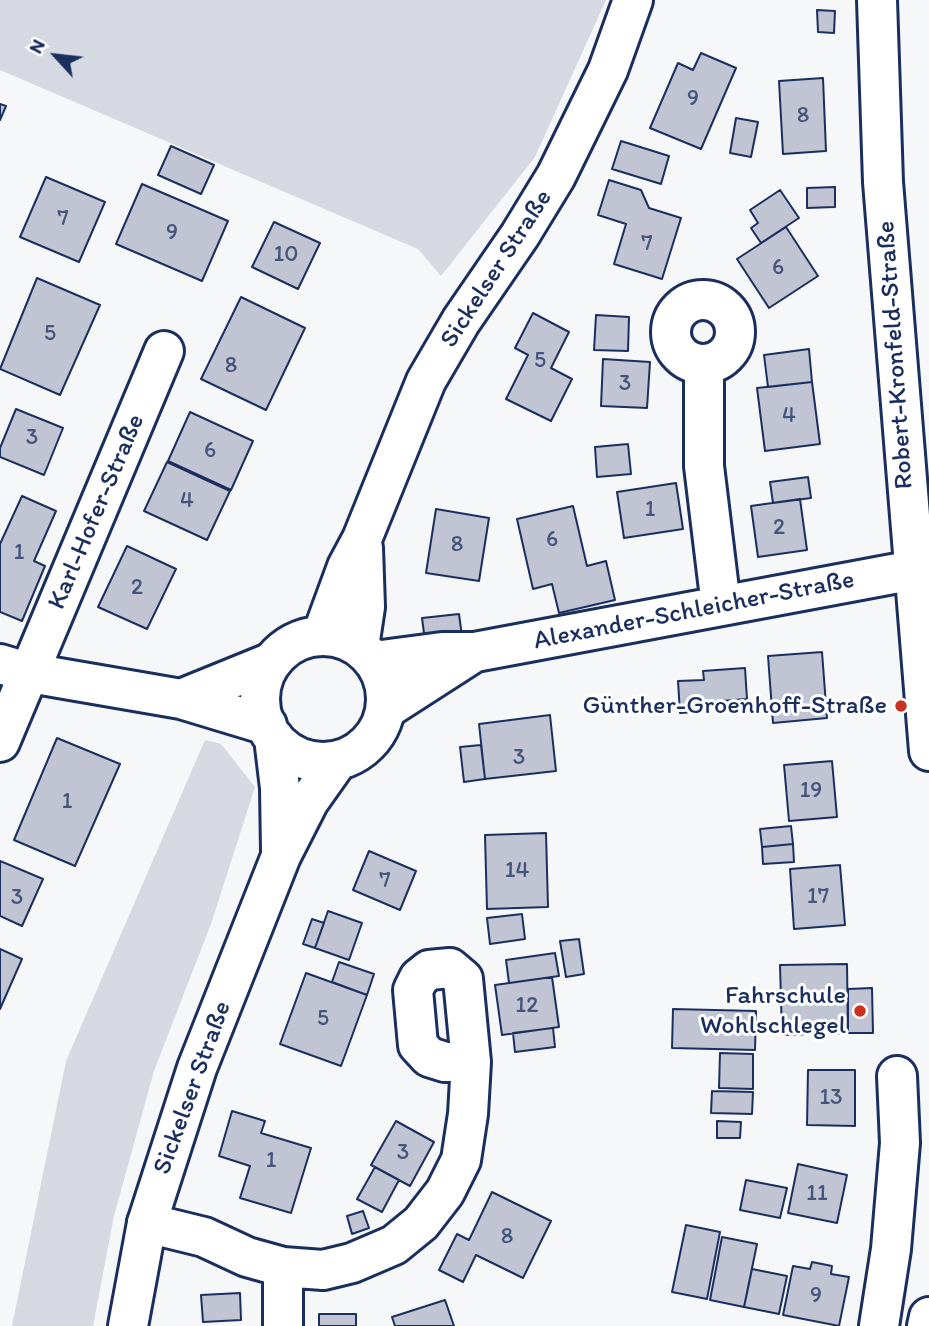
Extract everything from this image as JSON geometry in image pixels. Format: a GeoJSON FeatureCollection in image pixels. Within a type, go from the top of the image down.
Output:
{"type":"FeatureCollection","features":[{"type":"Feature","properties":{"kind":"street","name":"Sickelser Straße"},"geometry":{"type":"LineString","coordinates":[[322,635],[426,381],[461,321],[520,235],[556,176],[608,70],[634,0]]}},
{"type":"Feature","properties":{"kind":"street","name":"Robert-Kronfeld-Straße"},"geometry":{"type":"LineString","coordinates":[[877,0],[883,182],[929,751]]}},
{"type":"Feature","properties":{"kind":"street","name":"Karl-Hofer-Straße"},"geometry":{"type":"LineString","coordinates":[[0,742],[15,668],[164,351]]}},
{"type":"Feature","properties":{"kind":"street"},"geometry":{"type":"LineString","coordinates":[[704,364],[704,466],[721,606]]}},
{"type":"Feature","properties":{"kind":"street","name":"Sickelser Straße"},"geometry":{"type":"LineString","coordinates":[[362,539],[367,654]]}},
{"type":"Feature","properties":{"kind":"street","name":"Alexander-Schleicher-Straße"},"geometry":{"type":"LineString","coordinates":[[367,654],[475,652],[914,570]]}},
{"type":"Feature","properties":{"kind":"street"},"geometry":{"type":"LineString","coordinates":[[322,635],[340,637],[367,654],[383,679],[386,709],[374,736],[352,755],[338,760],[308,760],[289,752],[270,731],[260,699],[263,680],[272,662],[286,648],[303,639],[322,635]]}},
{"type":"Feature","properties":{"kind":"street","name":"Alexander-Schleicher-Straße"},"geometry":{"type":"LineString","coordinates":[[386,709],[475,652]]}},
{"type":"Feature","properties":{"kind":"street"},"geometry":{"type":"LineString","coordinates":[[181,699],[272,662]]}},
{"type":"Feature","properties":{"kind":"street"},"geometry":{"type":"LineString","coordinates":[[15,668],[181,699],[270,731]]}},
{"type":"Feature","properties":{"kind":"street","name":"Sickelser Straße"},"geometry":{"type":"LineString","coordinates":[[270,731],[280,788],[281,856]]}},
{"type":"Feature","properties":{"kind":"street","name":"Sickelser Straße"},"geometry":{"type":"LineString","coordinates":[[128,1326],[147,1223],[197,1069],[281,856],[309,801],[338,760]]}},
{"type":"Feature","properties":{"kind":"street"},"geometry":{"type":"LineString","coordinates":[[147,1223],[204,1237],[247,1257],[283,1267],[323,1270],[352,1263],[394,1245],[421,1223],[445,1192],[461,1160],[468,1114],[471,1062]]}},
{"type":"Feature","properties":{"kind":"street"},"geometry":{"type":"LineString","coordinates":[[879,1326],[891,1249],[900,1143],[897,1076]]}},
{"type":"Feature","properties":{"kind":"street"},"geometry":{"type":"LineString","coordinates":[[283,1267],[283,1326]]}},
{"type":"Feature","properties":{"kind":"street"},"geometry":{"type":"LineString","coordinates":[[928,1326],[929,1317]]}},
{"type":"Feature","properties":{"kind":"shaded area"},"geometry":{"type":"Polygon","coordinates":[[[0,0],[606,0],[535,157],[441,276],[418,249],[0,70],[0,0]]]}},
{"type":"Feature","properties":{"kind":"shaded area"},"geometry":{"type":"Polygon","coordinates":[[[205,740],[221,744],[255,787],[212,921],[154,1071],[114,1216],[93,1326],[12,1326],[66,1061],[205,740]]]}},
{"type":"Feature","properties":{"kind":"building"},"geometry":{"type":"Polygon","coordinates":[[[817,10],[835,11],[834,33],[818,32],[817,10]]]}},
{"type":"Feature","properties":{"kind":"building"},"geometry":{"type":"Polygon","coordinates":[[[701,53],[736,68],[701,149],[650,128],[678,63],[693,70],[701,53]]]}},
{"type":"Feature","properties":{"kind":"building"},"geometry":{"type":"Polygon","coordinates":[[[823,78],[826,151],[783,154],[779,81],[823,78]]]}},
{"type":"Feature","properties":{"kind":"building"},"geometry":{"type":"Polygon","coordinates":[[[0,104],[6,106],[0,120],[0,104]]]}},
{"type":"Feature","properties":{"kind":"building"},"geometry":{"type":"Polygon","coordinates":[[[736,118],[758,122],[751,157],[730,153],[736,118]]]}},
{"type":"Feature","properties":{"kind":"building"},"geometry":{"type":"Polygon","coordinates":[[[621,141],[669,156],[661,184],[612,169],[621,141]]]}},
{"type":"Feature","properties":{"kind":"building"},"geometry":{"type":"Polygon","coordinates":[[[171,146],[214,165],[201,194],[158,175],[171,146]]]}},
{"type":"Feature","properties":{"kind":"building"},"geometry":{"type":"Polygon","coordinates":[[[46,177],[105,202],[79,262],[20,237],[46,177]]]}},
{"type":"Feature","properties":{"kind":"building"},"geometry":{"type":"Polygon","coordinates":[[[609,180],[641,190],[649,208],[681,218],[662,279],[614,264],[626,224],[598,215],[609,180]]]}},
{"type":"Feature","properties":{"kind":"building"},"geometry":{"type":"Polygon","coordinates":[[[142,184],[228,221],[202,281],[116,244],[142,184]]]}},
{"type":"Feature","properties":{"kind":"building"},"geometry":{"type":"Polygon","coordinates":[[[835,187],[835,207],[807,208],[807,188],[835,187]]]}},
{"type":"Feature","properties":{"kind":"building"},"geometry":{"type":"Polygon","coordinates":[[[780,190],[799,218],[761,243],[751,228],[758,223],[750,210],[780,190]]]}},
{"type":"Feature","properties":{"kind":"building"},"geometry":{"type":"Polygon","coordinates":[[[274,222],[320,243],[298,289],[252,267],[274,222]]]}},
{"type":"Feature","properties":{"kind":"building"},"geometry":{"type":"Polygon","coordinates":[[[786,227],[818,276],[769,308],[737,259],[786,227]]]}},
{"type":"Feature","properties":{"kind":"building"},"geometry":{"type":"Polygon","coordinates":[[[37,278],[100,305],[60,395],[0,369],[37,278]]]}},
{"type":"Feature","properties":{"kind":"building"},"geometry":{"type":"Polygon","coordinates":[[[241,297],[305,328],[266,410],[201,379],[241,297]]]}},
{"type":"Feature","properties":{"kind":"building"},"geometry":{"type":"Polygon","coordinates":[[[533,313],[569,332],[551,368],[572,379],[551,421],[506,399],[528,355],[515,348],[533,313]]]}},
{"type":"Feature","properties":{"kind":"building"},"geometry":{"type":"Polygon","coordinates":[[[596,315],[629,317],[628,351],[594,350],[596,315]]]}},
{"type":"Feature","properties":{"kind":"building"},"geometry":{"type":"Polygon","coordinates":[[[809,349],[812,382],[768,387],[764,355],[809,349]]]}},
{"type":"Feature","properties":{"kind":"building"},"geometry":{"type":"Polygon","coordinates":[[[603,359],[650,362],[647,408],[601,406],[603,359]]]}},
{"type":"Feature","properties":{"kind":"building"},"geometry":{"type":"Polygon","coordinates":[[[812,382],[820,444],[765,451],[757,388],[812,382]]]}},
{"type":"Feature","properties":{"kind":"building"},"geometry":{"type":"Polygon","coordinates":[[[16,409],[63,428],[44,475],[0,457],[0,448],[16,409]]]}},
{"type":"Feature","properties":{"kind":"building"},"geometry":{"type":"Polygon","coordinates":[[[190,412],[253,441],[231,490],[168,461],[190,412]]]}},
{"type":"Feature","properties":{"kind":"building"},"geometry":{"type":"Polygon","coordinates":[[[628,444],[631,474],[597,477],[595,447],[628,444]]]}},
{"type":"Feature","properties":{"kind":"building"},"geometry":{"type":"Polygon","coordinates":[[[167,462],[230,491],[207,540],[144,511],[167,462]]]}},
{"type":"Feature","properties":{"kind":"building"},"geometry":{"type":"Polygon","coordinates":[[[808,477],[811,498],[773,503],[770,482],[808,477]]]}},
{"type":"Feature","properties":{"kind":"building"},"geometry":{"type":"Polygon","coordinates":[[[676,483],[683,529],[624,538],[617,492],[676,483]]]}},
{"type":"Feature","properties":{"kind":"building"},"geometry":{"type":"Polygon","coordinates":[[[22,496],[56,511],[34,561],[45,566],[22,621],[0,612],[0,544],[22,496]]]}},
{"type":"Feature","properties":{"kind":"building"},"geometry":{"type":"Polygon","coordinates":[[[800,499],[807,550],[758,557],[751,506],[800,499]]]}},
{"type":"Feature","properties":{"kind":"building"},"geometry":{"type":"Polygon","coordinates":[[[573,506],[587,566],[606,561],[615,600],[559,613],[552,584],[533,589],[517,519],[573,506]]]}},
{"type":"Feature","properties":{"kind":"building"},"geometry":{"type":"Polygon","coordinates":[[[436,509],[489,518],[479,581],[426,573],[436,509]]]}},
{"type":"Feature","properties":{"kind":"building"},"geometry":{"type":"Polygon","coordinates":[[[127,546],[176,569],[147,629],[98,607],[127,546]]]}},
{"type":"Feature","properties":{"kind":"building"},"geometry":{"type":"Polygon","coordinates":[[[459,614],[462,636],[425,641],[422,618],[459,614]]]}},
{"type":"Feature","properties":{"kind":"building"},"geometry":{"type":"Polygon","coordinates":[[[822,652],[827,718],[773,723],[768,656],[822,652]]]}},
{"type":"Feature","properties":{"kind":"building"},"geometry":{"type":"Polygon","coordinates":[[[745,668],[747,699],[708,702],[709,711],[680,713],[678,681],[704,680],[703,671],[745,668]]]}},
{"type":"Feature","properties":{"kind":"building"},"geometry":{"type":"Polygon","coordinates":[[[550,715],[556,771],[485,779],[479,724],[550,715]]]}},
{"type":"Feature","properties":{"kind":"building"},"geometry":{"type":"Polygon","coordinates":[[[57,738],[120,764],[75,866],[14,840],[57,738]]]}},
{"type":"Feature","properties":{"kind":"building"},"geometry":{"type":"Polygon","coordinates":[[[481,745],[485,779],[464,782],[460,747],[481,745]]]}},
{"type":"Feature","properties":{"kind":"building"},"geometry":{"type":"Polygon","coordinates":[[[832,761],[837,817],[789,821],[784,765],[832,761]]]}},
{"type":"Feature","properties":{"kind":"building"},"geometry":{"type":"Polygon","coordinates":[[[791,826],[793,844],[762,847],[760,829],[791,826]]]}},
{"type":"Feature","properties":{"kind":"building"},"geometry":{"type":"Polygon","coordinates":[[[546,833],[548,907],[487,909],[485,835],[546,833]]]}},
{"type":"Feature","properties":{"kind":"building"},"geometry":{"type":"Polygon","coordinates":[[[793,844],[794,862],[763,864],[762,847],[793,844]]]}},
{"type":"Feature","properties":{"kind":"building"},"geometry":{"type":"Polygon","coordinates":[[[369,851],[416,871],[400,910],[353,890],[369,851]]]}},
{"type":"Feature","properties":{"kind":"building"},"geometry":{"type":"Polygon","coordinates":[[[0,861],[43,879],[22,926],[0,916],[0,861]]]}},
{"type":"Feature","properties":{"kind":"building"},"geometry":{"type":"Polygon","coordinates":[[[840,865],[845,925],[794,929],[790,869],[840,865]]]}},
{"type":"Feature","properties":{"kind":"building"},"geometry":{"type":"Polygon","coordinates":[[[328,911],[362,923],[349,960],[315,948],[328,911]]]}},
{"type":"Feature","properties":{"kind":"building"},"geometry":{"type":"Polygon","coordinates":[[[522,914],[525,939],[490,944],[487,918],[522,914]]]}},
{"type":"Feature","properties":{"kind":"building"},"geometry":{"type":"Polygon","coordinates":[[[312,919],[324,923],[315,948],[303,944],[312,919]]]}},
{"type":"Feature","properties":{"kind":"building"},"geometry":{"type":"Polygon","coordinates":[[[579,939],[584,974],[566,977],[560,941],[579,939]]]}},
{"type":"Feature","properties":{"kind":"building"},"geometry":{"type":"Polygon","coordinates":[[[0,949],[22,959],[0,1009],[0,949]]]}},
{"type":"Feature","properties":{"kind":"building"},"geometry":{"type":"Polygon","coordinates":[[[555,953],[559,976],[509,983],[506,960],[555,953]]]}},
{"type":"Feature","properties":{"kind":"building"},"geometry":{"type":"Polygon","coordinates":[[[339,962],[374,974],[367,995],[332,982],[339,962]]]}},
{"type":"Feature","properties":{"kind":"building"},"geometry":{"type":"Polygon","coordinates":[[[847,964],[848,1033],[782,1035],[780,965],[847,964]]]}},
{"type":"Feature","properties":{"kind":"building"},"geometry":{"type":"Polygon","coordinates":[[[306,973],[367,995],[341,1066],[280,1044],[306,973]]]}},
{"type":"Feature","properties":{"kind":"building"},"geometry":{"type":"Polygon","coordinates":[[[552,977],[559,1027],[502,1035],[495,985],[552,977]]]}},
{"type":"Feature","properties":{"kind":"building","name":"Fahrschule Wohlschlegel"},"geometry":{"type":"Polygon","coordinates":[[[872,988],[873,1033],[848,1033],[848,989],[872,988]]]}},
{"type":"Feature","properties":{"kind":"building"},"geometry":{"type":"Polygon","coordinates":[[[673,1009],[756,1011],[755,1050],[672,1048],[673,1009]]]}},
{"type":"Feature","properties":{"kind":"building"},"geometry":{"type":"Polygon","coordinates":[[[553,1028],[555,1047],[515,1052],[513,1033],[553,1028]]]}},
{"type":"Feature","properties":{"kind":"building"},"geometry":{"type":"Polygon","coordinates":[[[720,1053],[753,1054],[753,1089],[719,1088],[720,1053]]]}},
{"type":"Feature","properties":{"kind":"building"},"geometry":{"type":"Polygon","coordinates":[[[808,1070],[855,1070],[855,1126],[807,1125],[808,1070]]]}},
{"type":"Feature","properties":{"kind":"building"},"geometry":{"type":"Polygon","coordinates":[[[712,1091],[753,1092],[752,1114],[711,1113],[712,1091]]]}},
{"type":"Feature","properties":{"kind":"building"},"geometry":{"type":"Polygon","coordinates":[[[232,1111],[265,1121],[261,1133],[311,1148],[291,1213],[240,1198],[250,1166],[219,1156],[232,1111]]]}},
{"type":"Feature","properties":{"kind":"building"},"geometry":{"type":"Polygon","coordinates":[[[396,1121],[434,1142],[410,1186],[371,1165],[396,1121]]]}},
{"type":"Feature","properties":{"kind":"building"},"geometry":{"type":"Polygon","coordinates":[[[717,1121],[741,1122],[740,1138],[717,1138],[717,1121]]]}},
{"type":"Feature","properties":{"kind":"building"},"geometry":{"type":"Polygon","coordinates":[[[798,1164],[847,1175],[837,1223],[788,1213],[798,1164]]]}},
{"type":"Feature","properties":{"kind":"building"},"geometry":{"type":"Polygon","coordinates":[[[375,1167],[399,1180],[382,1212],[357,1199],[375,1167]]]}},
{"type":"Feature","properties":{"kind":"building"},"geometry":{"type":"Polygon","coordinates":[[[746,1180],[787,1188],[780,1218],[740,1210],[746,1180]]]}},
{"type":"Feature","properties":{"kind":"building"},"geometry":{"type":"Polygon","coordinates":[[[492,1192],[551,1221],[523,1278],[476,1255],[463,1282],[439,1270],[457,1234],[469,1240],[492,1192]]]}},
{"type":"Feature","properties":{"kind":"building"},"geometry":{"type":"Polygon","coordinates":[[[363,1211],[369,1228],[352,1234],[347,1216],[363,1211]]]}},
{"type":"Feature","properties":{"kind":"building"},"geometry":{"type":"Polygon","coordinates":[[[686,1225],[720,1232],[707,1299],[672,1292],[686,1225]]]}},
{"type":"Feature","properties":{"kind":"building"},"geometry":{"type":"Polygon","coordinates":[[[722,1237],[757,1244],[744,1307],[710,1300],[722,1237]]]}},
{"type":"Feature","properties":{"kind":"building"},"geometry":{"type":"Polygon","coordinates":[[[812,1262],[832,1266],[831,1274],[849,1277],[839,1326],[783,1315],[793,1266],[810,1269],[812,1262]]]}},
{"type":"Feature","properties":{"kind":"building"},"geometry":{"type":"Polygon","coordinates":[[[752,1269],[787,1276],[779,1314],[744,1307],[752,1269]]]}},
{"type":"Feature","properties":{"kind":"building"},"geometry":{"type":"Polygon","coordinates":[[[240,1293],[241,1320],[203,1322],[201,1295],[240,1293]]]}},
{"type":"Feature","properties":{"kind":"building"},"geometry":{"type":"Polygon","coordinates":[[[445,1300],[454,1326],[395,1326],[392,1317],[445,1300]]]}},
{"type":"Feature","properties":{"kind":"building"},"geometry":{"type":"Polygon","coordinates":[[[319,1314],[356,1314],[356,1326],[319,1326],[319,1314]]]}},
{"type":"Feature","properties":{"kind":"place","name":"Günther-Groenhoff-Straße"},"geometry":{"type":"Point","coordinates":[901,706]}},
{"type":"Feature","properties":{"kind":"place","name":"Fahrschule Wohlschlegel"},"geometry":{"type":"Point","coordinates":[860,1011]}}]}
